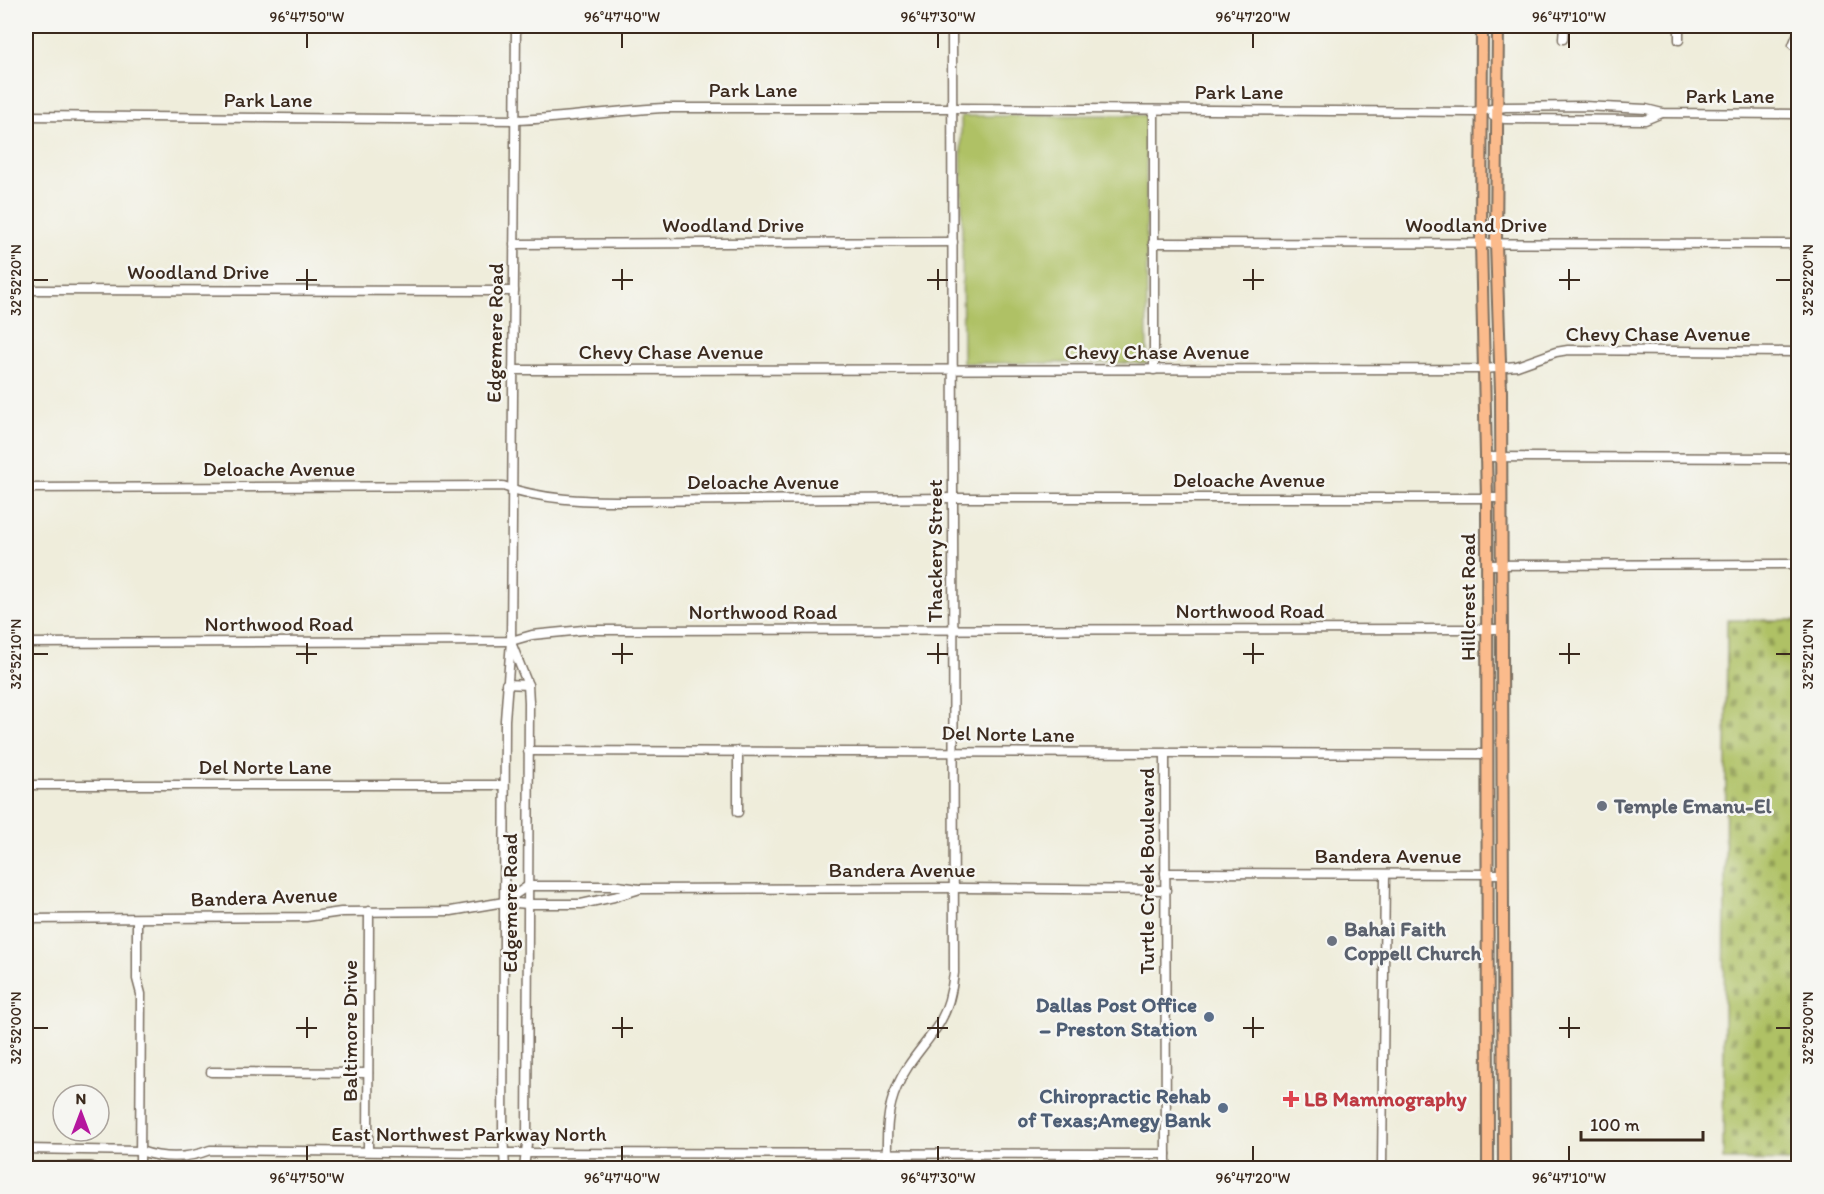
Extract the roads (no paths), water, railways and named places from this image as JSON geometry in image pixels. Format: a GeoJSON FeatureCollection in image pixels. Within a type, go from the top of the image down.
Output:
{"type":"FeatureCollection","features":[{"type":"Feature","properties":{"kind":"main road","name":"Hillcrest Road"},"geometry":{"type":"LineString","coordinates":[[1482,26],[1480,243],[1487,498],[1488,1168]]}},
{"type":"Feature","properties":{"kind":"main road","name":"Hillcrest Road"},"geometry":{"type":"LineString","coordinates":[[1498,26],[1496,243],[1502,457],[1504,1168]]}},
{"type":"Feature","properties":{"kind":"main road"},"geometry":{"type":"LineString","coordinates":[[1487,757],[1503,758]]}},
{"type":"Feature","properties":{"kind":"main road"},"geometry":{"type":"LineString","coordinates":[[1488,956],[1504,955]]}},
{"type":"Feature","properties":{"kind":"main road"},"geometry":{"type":"LineString","coordinates":[[1488,1051],[1503,1051]]}},
{"type":"Feature","properties":{"kind":"main road"},"geometry":{"type":"LineString","coordinates":[[26,1168],[91,1168]]}},
{"type":"Feature","properties":{"kind":"street","name":"Edgemere Road"},"geometry":{"type":"LineString","coordinates":[[505,1168],[504,786],[506,684],[510,641],[516,26]]}},
{"type":"Feature","properties":{"kind":"street","name":"Thackery Street"},"geometry":{"type":"LineString","coordinates":[[887,1168],[888,1118],[897,1086],[939,1022],[948,1004],[954,974],[952,26]]}},
{"type":"Feature","properties":{"kind":"street"},"geometry":{"type":"LineString","coordinates":[[1563,39],[1564,26]]}},
{"type":"Feature","properties":{"kind":"street"},"geometry":{"type":"LineString","coordinates":[[1679,26],[1679,40]]}},
{"type":"Feature","properties":{"kind":"street"},"geometry":{"type":"LineString","coordinates":[[1793,45],[1798,33]]}},
{"type":"Feature","properties":{"kind":"street","name":"Park Lane"},"geometry":{"type":"LineString","coordinates":[[26,116],[515,120],[666,108],[1497,113],[1582,106],[1646,109],[1662,113],[1798,114]]}},
{"type":"Feature","properties":{"kind":"street"},"geometry":{"type":"LineString","coordinates":[[1154,110],[1154,370]]}},
{"type":"Feature","properties":{"kind":"street","name":"Park Lane"},"geometry":{"type":"LineString","coordinates":[[1497,113],[1504,119],[1645,120],[1662,113]]}},
{"type":"Feature","properties":{"kind":"street","name":"Woodland Drive"},"geometry":{"type":"LineString","coordinates":[[514,244],[953,242]]}},
{"type":"Feature","properties":{"kind":"street","name":"Woodland Drive"},"geometry":{"type":"LineString","coordinates":[[1153,243],[1798,244]]}},
{"type":"Feature","properties":{"kind":"street","name":"Woodland Drive"},"geometry":{"type":"LineString","coordinates":[[26,290],[514,291]]}},
{"type":"Feature","properties":{"kind":"street","name":"Chevy Chase Avenue"},"geometry":{"type":"LineString","coordinates":[[513,370],[1485,369],[1517,366],[1568,350],[1798,352]]}},
{"type":"Feature","properties":{"kind":"street"},"geometry":{"type":"LineString","coordinates":[[1486,457],[1798,458]]}},
{"type":"Feature","properties":{"kind":"street","name":"Deloache Avenue"},"geometry":{"type":"LineString","coordinates":[[26,488],[503,486],[543,497],[570,501],[1502,498]]}},
{"type":"Feature","properties":{"kind":"street"},"geometry":{"type":"LineString","coordinates":[[1487,565],[1798,564]]}},
{"type":"Feature","properties":{"kind":"street","name":"Northwood Road"},"geometry":{"type":"LineString","coordinates":[[26,643],[510,641],[532,635],[583,630],[1503,629]]}},
{"type":"Feature","properties":{"kind":"street","name":"Edgemere Road"},"geometry":{"type":"LineString","coordinates":[[510,641],[528,685],[526,1153],[524,1168]]}},
{"type":"Feature","properties":{"kind":"street"},"geometry":{"type":"LineString","coordinates":[[506,684],[528,685]]}},
{"type":"Feature","properties":{"kind":"street","name":"Del Norte Lane"},"geometry":{"type":"LineString","coordinates":[[528,751],[952,751],[1487,757]]}},
{"type":"Feature","properties":{"kind":"street"},"geometry":{"type":"LineString","coordinates":[[738,751],[738,812]]}},
{"type":"Feature","properties":{"kind":"street","name":"Turtle Creek Boulevard"},"geometry":{"type":"LineString","coordinates":[[1165,754],[1166,1168]]}},
{"type":"Feature","properties":{"kind":"street","name":"Del Norte Lane"},"geometry":{"type":"LineString","coordinates":[[26,785],[504,786]]}},
{"type":"Feature","properties":{"kind":"street","name":"Bandera Avenue"},"geometry":{"type":"LineString","coordinates":[[1166,873],[1503,874]]}},
{"type":"Feature","properties":{"kind":"street"},"geometry":{"type":"LineString","coordinates":[[1382,1168],[1385,875]]}},
{"type":"Feature","properties":{"kind":"street","name":"Bandera Avenue"},"geometry":{"type":"LineString","coordinates":[[504,902],[528,886],[618,886],[639,889],[1166,890]]}},
{"type":"Feature","properties":{"kind":"street","name":"Bandera Avenue"},"geometry":{"type":"LineString","coordinates":[[26,919],[306,917],[341,912],[451,911],[504,902],[589,903],[639,889]]}},
{"type":"Feature","properties":{"kind":"street","name":"Baltimore Drive"},"geometry":{"type":"LineString","coordinates":[[368,1151],[369,911]]}},
{"type":"Feature","properties":{"kind":"street"},"geometry":{"type":"LineString","coordinates":[[137,920],[137,979],[141,994],[140,1168]]}},
{"type":"Feature","properties":{"kind":"street"},"geometry":{"type":"LineString","coordinates":[[211,1072],[368,1073]]}},
{"type":"Feature","properties":{"kind":"street","name":"East Northwest Parkway North"},"geometry":{"type":"LineString","coordinates":[[26,1149],[140,1151],[158,1157],[193,1157],[210,1150],[1166,1154]]}},
{"type":"Feature","properties":{"kind":"place","name":"Temple Emanu-El"},"geometry":{"type":"Point","coordinates":[1602,806]}},
{"type":"Feature","properties":{"kind":"place","name":"Bahai Faith Coppell Church"},"geometry":{"type":"Point","coordinates":[1332,941]}},
{"type":"Feature","properties":{"kind":"place","name":"Dallas Post Office – Preston Station"},"geometry":{"type":"Point","coordinates":[1209,1017]}},
{"type":"Feature","properties":{"kind":"place","name":"LB Mammography"},"geometry":{"type":"Point","coordinates":[1291,1099]}},
{"type":"Feature","properties":{"kind":"place","name":"Chiropractic Rehab of Texas;Amegy Bank"},"geometry":{"type":"Point","coordinates":[1223,1108]}}]}
